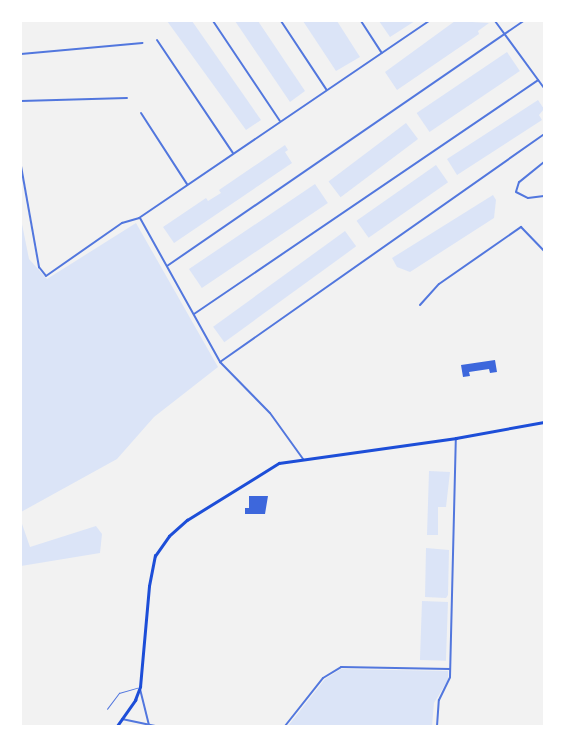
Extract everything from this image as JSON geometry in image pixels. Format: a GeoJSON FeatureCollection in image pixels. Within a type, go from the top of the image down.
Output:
{"type":"FeatureCollection","features":[{"type":"Feature","properties":{"kind":"main road"},"geometry":{"type":"LineString","coordinates":[[117,726],[140,687],[150,575],[155,556],[165,541],[187,520],[266,468],[303,459],[456,438],[544,422]]}},
{"type":"Feature","properties":{"kind":"street"},"geometry":{"type":"LineString","coordinates":[[213,21],[280,121]]}},
{"type":"Feature","properties":{"kind":"street"},"geometry":{"type":"LineString","coordinates":[[281,21],[326,89]]}},
{"type":"Feature","properties":{"kind":"street"},"geometry":{"type":"LineString","coordinates":[[361,21],[382,53]]}},
{"type":"Feature","properties":{"kind":"street"},"geometry":{"type":"LineString","coordinates":[[21,166],[39,267],[46,276],[122,223],[140,218],[233,152],[428,21]]}},
{"type":"Feature","properties":{"kind":"street"},"geometry":{"type":"LineString","coordinates":[[496,21],[544,88]]}},
{"type":"Feature","properties":{"kind":"street"},"geometry":{"type":"LineString","coordinates":[[166,266],[524,21]]}},
{"type":"Feature","properties":{"kind":"street"},"geometry":{"type":"LineString","coordinates":[[157,40],[233,152]]}},
{"type":"Feature","properties":{"kind":"street"},"geometry":{"type":"LineString","coordinates":[[21,54],[143,44]]}},
{"type":"Feature","properties":{"kind":"street"},"geometry":{"type":"LineString","coordinates":[[194,314],[538,80]]}},
{"type":"Feature","properties":{"kind":"street"},"geometry":{"type":"LineString","coordinates":[[21,101],[127,98]]}},
{"type":"Feature","properties":{"kind":"street"},"geometry":{"type":"LineString","coordinates":[[141,113],[187,184]]}},
{"type":"Feature","properties":{"kind":"street"},"geometry":{"type":"LineString","coordinates":[[220,362],[544,134]]}},
{"type":"Feature","properties":{"kind":"street"},"geometry":{"type":"LineString","coordinates":[[544,162],[518,182],[516,192],[528,198],[544,196]]}},
{"type":"Feature","properties":{"kind":"street"},"geometry":{"type":"LineString","coordinates":[[140,218],[220,362],[270,413],[303,459]]}},
{"type":"Feature","properties":{"kind":"street"},"geometry":{"type":"LineString","coordinates":[[420,305],[439,284],[521,227],[544,251]]}},
{"type":"Feature","properties":{"kind":"street"},"geometry":{"type":"LineString","coordinates":[[437,726],[438,703],[448,686],[450,669],[456,438]]}},
{"type":"Feature","properties":{"kind":"street"},"geometry":{"type":"LineString","coordinates":[[285,726],[323,678],[341,667],[450,669]]}},
{"type":"Feature","properties":{"kind":"street"},"geometry":{"type":"LineString","coordinates":[[140,687],[149,724]]}},
{"type":"Feature","properties":{"kind":"street"},"geometry":{"type":"LineString","coordinates":[[122,719],[155,726]]}},
{"type":"Feature","properties":{"kind":"lane"},"geometry":{"type":"LineString","coordinates":[[107,709],[119,693],[140,687]]}},
{"type":"Feature","properties":{"kind":"shaded area"},"geometry":{"type":"Polygon","coordinates":[[[167,21],[192,21],[261,120],[246,130],[167,21]]]}},
{"type":"Feature","properties":{"kind":"shaded area"},"geometry":{"type":"Polygon","coordinates":[[[235,21],[258,21],[305,91],[290,102],[235,21]]]}},
{"type":"Feature","properties":{"kind":"shaded area"},"geometry":{"type":"Polygon","coordinates":[[[303,21],[337,21],[360,57],[336,71],[303,21]]]}},
{"type":"Feature","properties":{"kind":"shaded area"},"geometry":{"type":"Polygon","coordinates":[[[379,21],[415,21],[390,37],[379,21]]]}},
{"type":"Feature","properties":{"kind":"shaded area"},"geometry":{"type":"Polygon","coordinates":[[[455,21],[489,23],[478,31],[479,34],[397,90],[385,72],[455,21]]]}},
{"type":"Feature","properties":{"kind":"shaded area"},"geometry":{"type":"Polygon","coordinates":[[[507,52],[520,71],[429,132],[417,113],[507,52]]]}},
{"type":"Feature","properties":{"kind":"shaded area"},"geometry":{"type":"Polygon","coordinates":[[[538,100],[544,109],[539,115],[542,120],[457,175],[447,159],[538,100]]]}},
{"type":"Feature","properties":{"kind":"shaded area"},"geometry":{"type":"Polygon","coordinates":[[[406,123],[418,139],[341,197],[329,181],[406,123]]]}},
{"type":"Feature","properties":{"kind":"shaded area"},"geometry":{"type":"Polygon","coordinates":[[[285,145],[288,150],[285,152],[292,163],[174,243],[163,227],[206,198],[208,201],[221,193],[219,190],[285,145]]]}},
{"type":"Feature","properties":{"kind":"shaded area"},"geometry":{"type":"Polygon","coordinates":[[[436,165],[448,182],[369,238],[357,221],[436,165]]]}},
{"type":"Feature","properties":{"kind":"shaded area"},"geometry":{"type":"Polygon","coordinates":[[[315,184],[328,203],[202,288],[189,269],[315,184]]]}},
{"type":"Feature","properties":{"kind":"shaded area"},"geometry":{"type":"Polygon","coordinates":[[[493,195],[496,200],[494,218],[410,272],[397,267],[392,258],[493,195]]]}},
{"type":"Feature","properties":{"kind":"shaded area"},"geometry":{"type":"Polygon","coordinates":[[[21,219],[29,259],[47,279],[136,223],[218,367],[154,417],[117,459],[21,512],[21,219]]]}},
{"type":"Feature","properties":{"kind":"shaded area"},"geometry":{"type":"Polygon","coordinates":[[[345,231],[356,246],[224,342],[213,327],[345,231]]]}},
{"type":"Feature","properties":{"kind":"shaded area"},"geometry":{"type":"Polygon","coordinates":[[[429,471],[450,472],[446,507],[438,507],[438,535],[427,535],[429,471]]]}},
{"type":"Feature","properties":{"kind":"shaded area"},"geometry":{"type":"Polygon","coordinates":[[[21,521],[30,547],[96,526],[102,534],[100,553],[21,566],[21,521]]]}},
{"type":"Feature","properties":{"kind":"shaded area"},"geometry":{"type":"Polygon","coordinates":[[[426,548],[449,550],[448,595],[446,598],[425,597],[426,548]]]}},
{"type":"Feature","properties":{"kind":"shaded area"},"geometry":{"type":"Polygon","coordinates":[[[422,601],[448,602],[446,661],[420,660],[422,601]]]}},
{"type":"Feature","properties":{"kind":"shaded area"},"geometry":{"type":"Polygon","coordinates":[[[341,669],[448,671],[448,680],[434,703],[432,726],[288,726],[325,679],[341,669]]]}},
{"type":"Feature","properties":{"kind":"building"},"geometry":{"type":"Polygon","coordinates":[[[495,360],[497,372],[490,373],[489,369],[469,372],[470,376],[463,377],[461,365],[495,360]]]}},
{"type":"Feature","properties":{"kind":"building"},"geometry":{"type":"Polygon","coordinates":[[[249,496],[268,496],[265,514],[245,514],[245,508],[249,508],[249,496]]]}}]}
